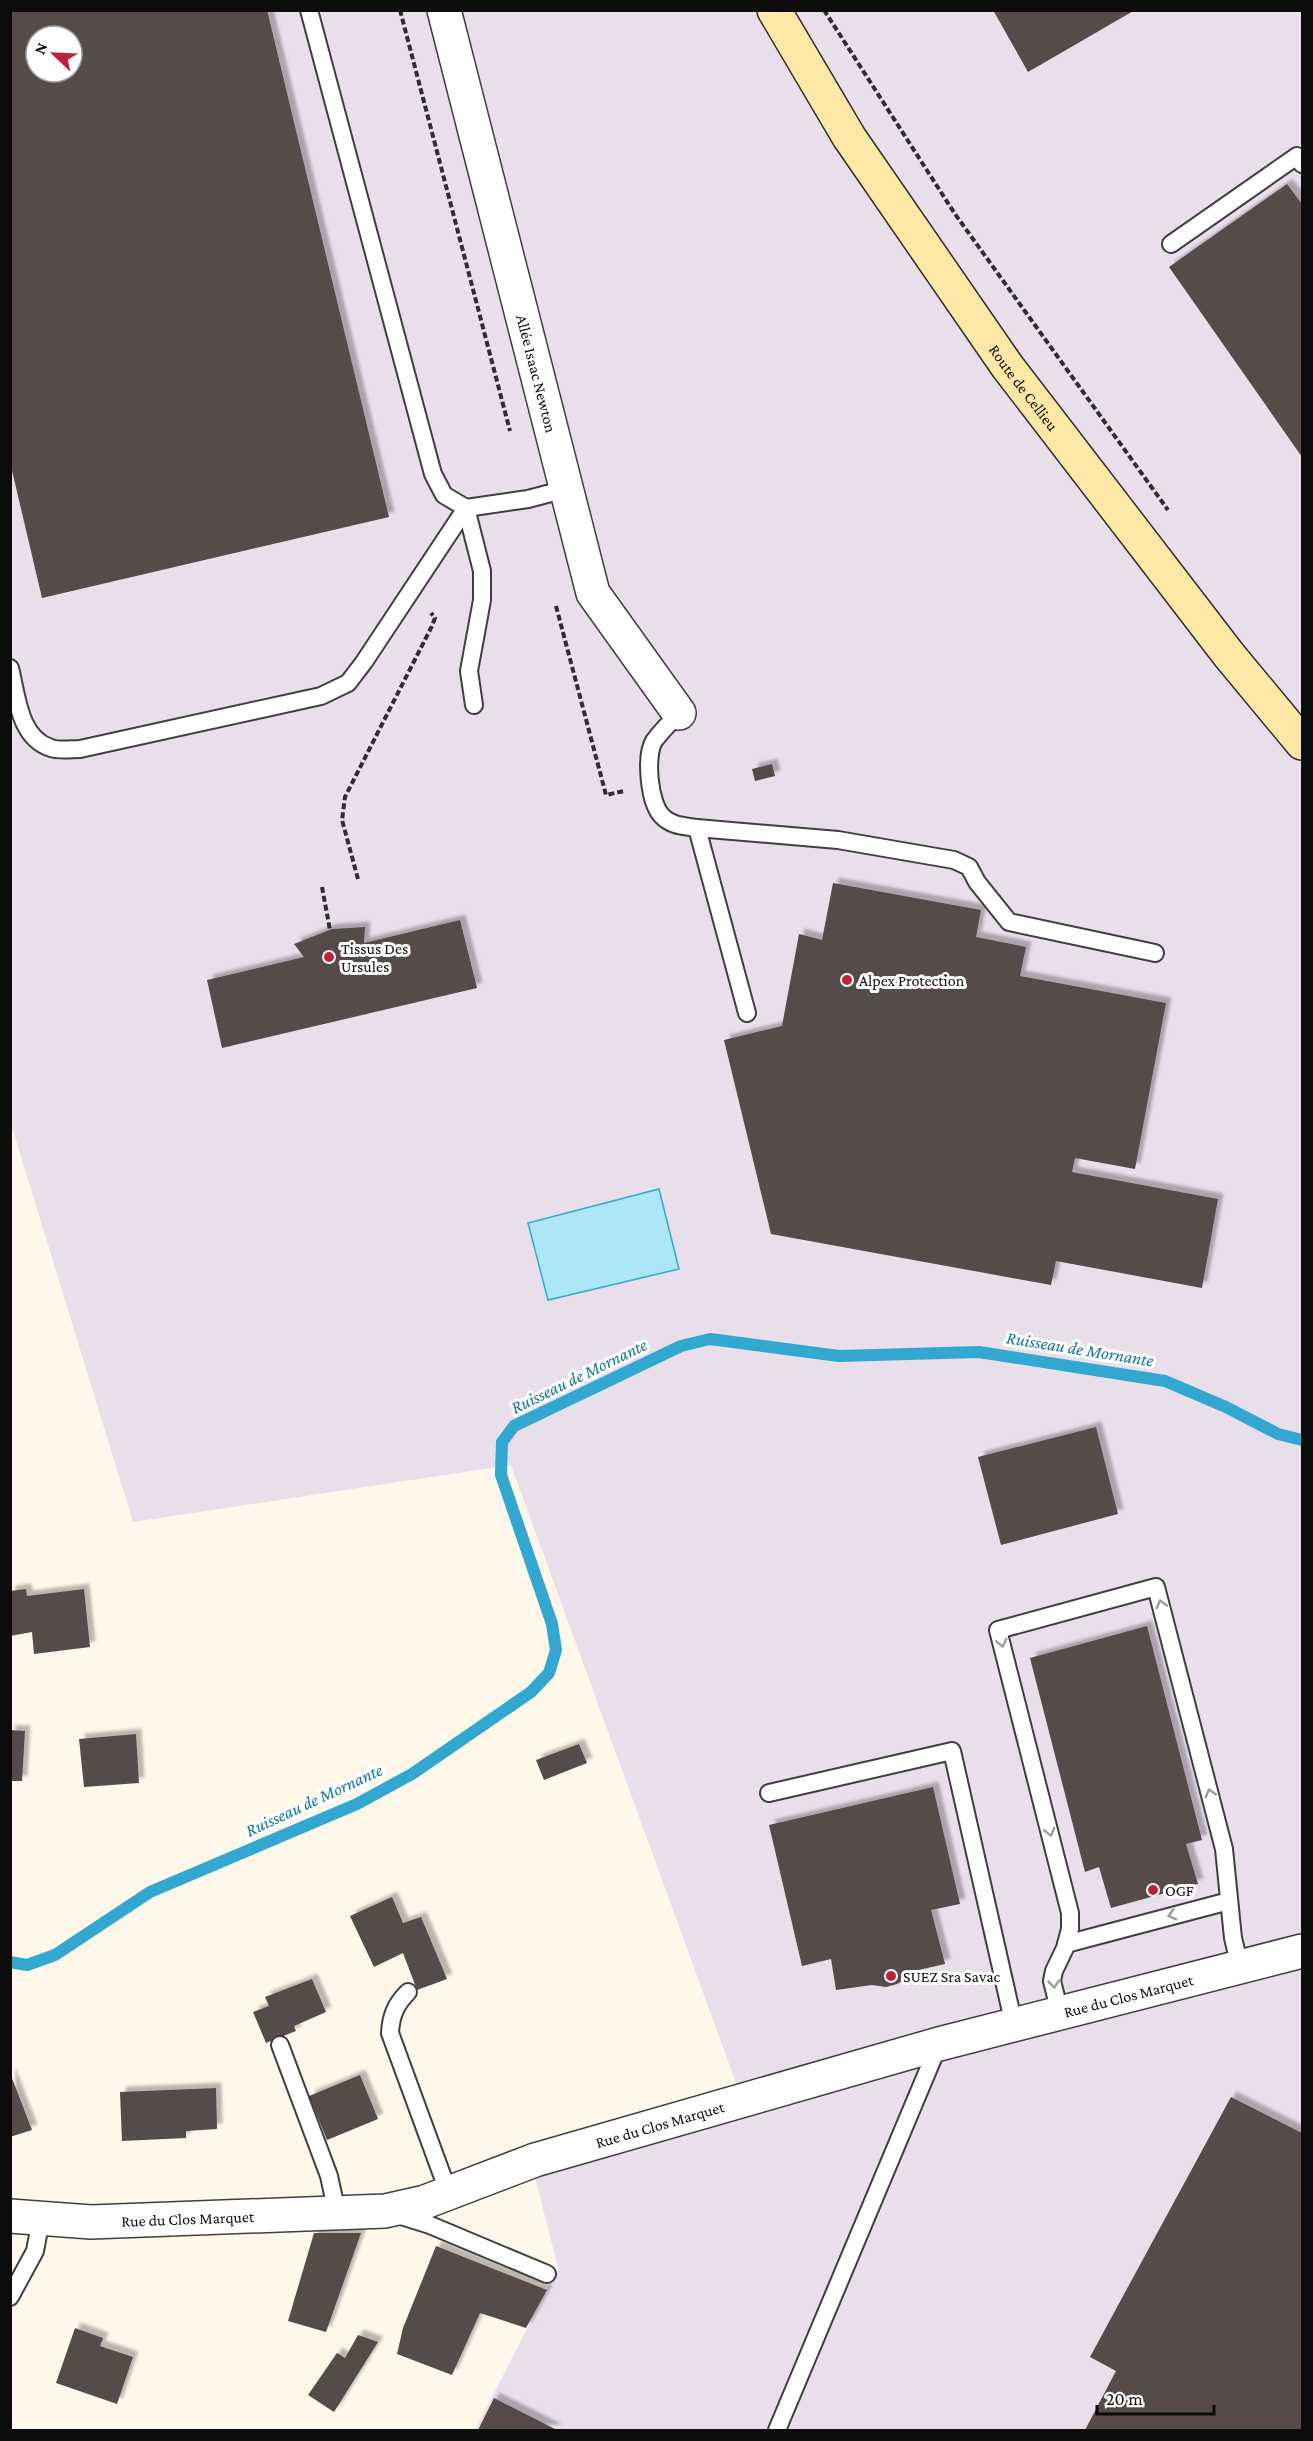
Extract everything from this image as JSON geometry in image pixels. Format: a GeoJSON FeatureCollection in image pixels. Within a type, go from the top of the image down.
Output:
{"type":"FeatureCollection","features":[{"type":"Feature","properties":{"kind":"main road","name":"Route de Cellieu"},"geometry":{"type":"LineString","coordinates":[[774,10],[849,137],[1007,366],[1229,655],[1302,743]]}},
{"type":"Feature","properties":{"kind":"street","name":"Allée Isaac Newton"},"geometry":{"type":"LineString","coordinates":[[444,10],[593,593],[679,713]]}},
{"type":"Feature","properties":{"kind":"street","name":"Rue du Clos Marquet"},"geometry":{"type":"LineString","coordinates":[[26,2218],[91,2222],[386,2211],[448,2194],[535,2160],[939,2044],[1302,1951]]}},
{"type":"Feature","properties":{"kind":"lane"},"geometry":{"type":"LineString","coordinates":[[309,10],[433,474],[444,495],[466,508],[528,499],[566,489]]}},
{"type":"Feature","properties":{"kind":"lane"},"geometry":{"type":"LineString","coordinates":[[1171,244],[1297,156],[1302,164]]}},
{"type":"Feature","properties":{"kind":"lane"},"geometry":{"type":"LineString","coordinates":[[10,668],[20,712],[32,736],[52,749],[80,750],[321,696],[348,682],[466,508]]}},
{"type":"Feature","properties":{"kind":"lane"},"geometry":{"type":"LineString","coordinates":[[466,508],[482,571],[482,600],[469,670],[474,705]]}},
{"type":"Feature","properties":{"kind":"lane"},"geometry":{"type":"LineString","coordinates":[[679,713],[653,742],[648,762],[652,793],[661,816],[674,824],[838,840],[954,860],[969,867],[977,882],[1009,922],[1155,953]]}},
{"type":"Feature","properties":{"kind":"lane"},"geometry":{"type":"LineString","coordinates":[[697,828],[747,1013]]}},
{"type":"Feature","properties":{"kind":"lane"},"geometry":{"type":"LineString","coordinates":[[1060,2013],[1052,1982],[1053,1971],[1066,1944],[1070,1929],[1070,1913],[998,1630],[1156,1587],[1224,1850],[1233,1938],[1240,1967]]}},
{"type":"Feature","properties":{"kind":"lane"},"geometry":{"type":"LineString","coordinates":[[769,1793],[951,1751],[1014,2025]]}},
{"type":"Feature","properties":{"kind":"lane"},"geometry":{"type":"LineString","coordinates":[[1066,1944],[1229,1900]]}},
{"type":"Feature","properties":{"kind":"lane"},"geometry":{"type":"LineString","coordinates":[[408,1992],[397,2004],[390,2021],[390,2033],[448,2194]]}},
{"type":"Feature","properties":{"kind":"lane"},"geometry":{"type":"LineString","coordinates":[[777,2430],[939,2044]]}},
{"type":"Feature","properties":{"kind":"lane"},"geometry":{"type":"LineString","coordinates":[[280,2046],[329,2176],[336,2213]]}},
{"type":"Feature","properties":{"kind":"lane"},"geometry":{"type":"LineString","coordinates":[[386,2211],[430,2225],[547,2274]]}},
{"type":"Feature","properties":{"kind":"lane"},"geometry":{"type":"LineString","coordinates":[[10,2297],[35,2251],[26,2218]]}},
{"type":"Feature","properties":{"kind":"path"},"geometry":{"type":"LineString","coordinates":[[824,10],[955,214],[1171,515]]}},
{"type":"Feature","properties":{"kind":"path"},"geometry":{"type":"LineString","coordinates":[[358,879],[342,820],[345,797],[435,618],[431,612],[406,598]]}},
{"type":"Feature","properties":{"kind":"path"},"geometry":{"type":"LineString","coordinates":[[322,887],[330,930]]}},
{"type":"Feature","properties":{"kind":"shaded area"},"geometry":{"type":"Polygon","coordinates":[[[10,11],[1302,11],[1302,2430],[475,2430],[558,2268],[535,2177],[748,2116],[511,1465],[133,1522],[11,1124],[10,11]]]}},
{"type":"Feature","properties":{"kind":"water"},"geometry":{"type":"Polygon","coordinates":[[[659,1189],[679,1269],[548,1300],[528,1223],[659,1189]]]}},
{"type":"Feature","properties":{"kind":"building"},"geometry":{"type":"Polygon","coordinates":[[[10,10],[267,10],[389,517],[42,598],[10,462],[10,10]]]}},
{"type":"Feature","properties":{"kind":"building"},"geometry":{"type":"Polygon","coordinates":[[[993,10],[1135,10],[1028,72],[993,10]]]}},
{"type":"Feature","properties":{"kind":"building"},"geometry":{"type":"Polygon","coordinates":[[[1287,184],[1302,204],[1302,457],[1169,267],[1287,184]]]}},
{"type":"Feature","properties":{"kind":"building"},"geometry":{"type":"Polygon","coordinates":[[[772,764],[775,776],[755,781],[752,769],[772,764]]]}},
{"type":"Feature","properties":{"kind":"building"},"geometry":{"type":"Polygon","coordinates":[[[833,883],[981,910],[976,937],[1026,947],[1020,976],[1166,1003],[1135,1169],[1075,1158],[1072,1172],[1218,1199],[1202,1288],[1056,1261],[1051,1285],[771,1234],[724,1040],[782,1026],[799,934],[822,940],[833,883]]]}},
{"type":"Feature","properties":{"kind":"building"},"geometry":{"type":"Polygon","coordinates":[[[460,920],[477,988],[222,1048],[207,980],[304,957],[294,944],[332,929],[365,927],[364,943],[460,920]]]}},
{"type":"Feature","properties":{"kind":"building"},"geometry":{"type":"Polygon","coordinates":[[[1096,1427],[1118,1514],[1001,1545],[978,1457],[1096,1427]]]}},
{"type":"Feature","properties":{"kind":"building"},"geometry":{"type":"Polygon","coordinates":[[[26,1589],[27,1596],[84,1589],[90,1647],[34,1654],[32,1632],[10,1636],[10,1591],[26,1589]]]}},
{"type":"Feature","properties":{"kind":"building"},"geometry":{"type":"Polygon","coordinates":[[[1147,1626],[1202,1840],[1186,1844],[1198,1884],[1111,1908],[1099,1867],[1085,1872],[1030,1658],[1147,1626]]]}},
{"type":"Feature","properties":{"kind":"building"},"geometry":{"type":"Polygon","coordinates":[[[10,1730],[25,1731],[22,1781],[10,1781],[10,1730]]]}},
{"type":"Feature","properties":{"kind":"building"},"geometry":{"type":"Polygon","coordinates":[[[136,1734],[139,1783],[84,1787],[79,1739],[136,1734]]]}},
{"type":"Feature","properties":{"kind":"building"},"geometry":{"type":"Polygon","coordinates":[[[579,1744],[587,1763],[544,1780],[536,1760],[579,1744]]]}},
{"type":"Feature","properties":{"kind":"building"},"geometry":{"type":"Polygon","coordinates":[[[933,1787],[960,1904],[931,1910],[945,1964],[914,1971],[908,1978],[886,1987],[872,1985],[836,1990],[831,1959],[802,1966],[769,1825],[933,1787]]]}},
{"type":"Feature","properties":{"kind":"building"},"geometry":{"type":"Polygon","coordinates":[[[392,1897],[403,1923],[421,1917],[447,1979],[417,1990],[403,1953],[374,1967],[350,1916],[392,1897]]]}},
{"type":"Feature","properties":{"kind":"building"},"geometry":{"type":"Polygon","coordinates":[[[312,1979],[326,2012],[294,2026],[296,2031],[266,2043],[253,2012],[269,2006],[265,1997],[312,1979]]]}},
{"type":"Feature","properties":{"kind":"building"},"geometry":{"type":"Polygon","coordinates":[[[10,2073],[32,2130],[10,2137],[10,2073]]]}},
{"type":"Feature","properties":{"kind":"building"},"geometry":{"type":"Polygon","coordinates":[[[360,2075],[378,2119],[327,2140],[309,2096],[360,2075]]]}},
{"type":"Feature","properties":{"kind":"building"},"geometry":{"type":"Polygon","coordinates":[[[216,2088],[217,2129],[186,2131],[186,2138],[122,2141],[120,2092],[216,2088]]]}},
{"type":"Feature","properties":{"kind":"building"},"geometry":{"type":"Polygon","coordinates":[[[1231,2097],[1302,2133],[1302,2430],[1085,2430],[1116,2371],[1090,2357],[1231,2097]]]}},
{"type":"Feature","properties":{"kind":"building"},"geometry":{"type":"Polygon","coordinates":[[[314,2233],[361,2233],[326,2332],[288,2321],[314,2233]]]}},
{"type":"Feature","properties":{"kind":"building"},"geometry":{"type":"Polygon","coordinates":[[[436,2246],[547,2290],[526,2328],[480,2313],[452,2375],[397,2354],[403,2328],[436,2246]]]}},
{"type":"Feature","properties":{"kind":"building"},"geometry":{"type":"Polygon","coordinates":[[[75,2328],[103,2338],[100,2346],[133,2357],[117,2404],[56,2383],[75,2328]]]}},
{"type":"Feature","properties":{"kind":"building"},"geometry":{"type":"Polygon","coordinates":[[[358,2335],[378,2342],[334,2412],[308,2395],[337,2353],[345,2358],[358,2335]]]}},
{"type":"Feature","properties":{"kind":"building"},"geometry":{"type":"Polygon","coordinates":[[[494,2398],[557,2430],[478,2430],[494,2398]]]}},
{"type":"Feature","properties":{"kind":"waterway","name":"Ruisseau de Mornante"},"geometry":{"type":"LineString","coordinates":[[10,1962],[27,1965],[55,1955],[150,1892],[357,1804],[412,1774],[531,1692],[549,1673],[556,1650],[552,1624],[501,1475],[502,1442],[514,1426],[681,1346],[710,1339],[839,1356],[979,1352],[1165,1381],[1226,1407],[1278,1434],[1302,1440]]}},
{"type":"Feature","properties":{"kind":"place","name":"Tissus Des Ursules"},"geometry":{"type":"Point","coordinates":[329,957]}},
{"type":"Feature","properties":{"kind":"place","name":"Alpex Protection"},"geometry":{"type":"Point","coordinates":[847,980]}},
{"type":"Feature","properties":{"kind":"place","name":"OGF"},"geometry":{"type":"Point","coordinates":[1153,1890]}},
{"type":"Feature","properties":{"kind":"place","name":"SUEZ Sra Savac"},"geometry":{"type":"Point","coordinates":[891,1976]}}]}
